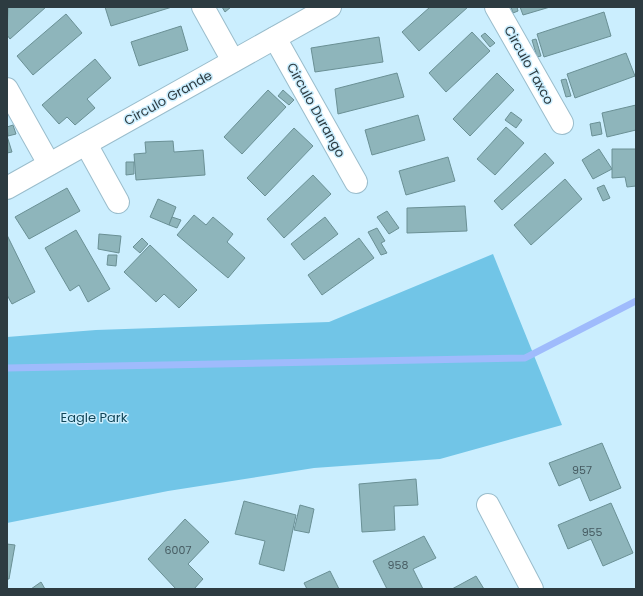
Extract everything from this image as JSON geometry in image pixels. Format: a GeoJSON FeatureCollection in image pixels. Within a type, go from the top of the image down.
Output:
{"type":"FeatureCollection","features":[{"type":"Feature","properties":{"kind":"street"},"geometry":{"type":"LineString","coordinates":[[203,7],[233,61]]}},
{"type":"Feature","properties":{"kind":"street","name":"Circulo Grande"},"geometry":{"type":"LineString","coordinates":[[7,188],[330,7]]}},
{"type":"Feature","properties":{"kind":"street","name":"Circulo Taxco"},"geometry":{"type":"LineString","coordinates":[[496,7],[562,123]]}},
{"type":"Feature","properties":{"kind":"street","name":"Circulo Durango"},"geometry":{"type":"LineString","coordinates":[[275,38],[356,182]]}},
{"type":"Feature","properties":{"kind":"street"},"geometry":{"type":"LineString","coordinates":[[7,89],[49,164]]}},
{"type":"Feature","properties":{"kind":"street"},"geometry":{"type":"LineString","coordinates":[[86,144],[118,202]]}},
{"type":"Feature","properties":{"kind":"street"},"geometry":{"type":"LineString","coordinates":[[488,505],[532,589]]}},
{"type":"Feature","properties":{"kind":"green space","name":"Eagle Park"},"geometry":{"type":"Polygon","coordinates":[[[493,254],[562,425],[440,459],[314,468],[168,491],[7,523],[7,337],[96,330],[329,322],[493,254]]]}},
{"type":"Feature","properties":{"kind":"building"},"geometry":{"type":"Polygon","coordinates":[[[8,7],[46,7],[10,39],[7,35],[8,7]]]}},
{"type":"Feature","properties":{"kind":"building"},"geometry":{"type":"Polygon","coordinates":[[[105,7],[172,7],[111,26],[105,7]]]}},
{"type":"Feature","properties":{"kind":"building"},"geometry":{"type":"Polygon","coordinates":[[[222,7],[231,7],[225,12],[222,7]]]}},
{"type":"Feature","properties":{"kind":"building"},"geometry":{"type":"Polygon","coordinates":[[[430,7],[468,7],[419,51],[402,32],[430,7]]]}},
{"type":"Feature","properties":{"kind":"building"},"geometry":{"type":"Polygon","coordinates":[[[511,7],[517,7],[518,11],[513,13],[511,7]]]}},
{"type":"Feature","properties":{"kind":"building"},"geometry":{"type":"Polygon","coordinates":[[[520,7],[550,7],[523,15],[520,7]]]}},
{"type":"Feature","properties":{"kind":"building"},"geometry":{"type":"Polygon","coordinates":[[[604,12],[611,36],[544,57],[537,34],[604,12]]]}},
{"type":"Feature","properties":{"kind":"building"},"geometry":{"type":"Polygon","coordinates":[[[66,14],[82,33],[33,75],[17,56],[66,14]]]}},
{"type":"Feature","properties":{"kind":"building"},"geometry":{"type":"Polygon","coordinates":[[[181,26],[188,50],[139,66],[131,42],[181,26]]]}},
{"type":"Feature","properties":{"kind":"building"},"geometry":{"type":"Polygon","coordinates":[[[472,32],[490,51],[446,92],[429,73],[472,32]]]}},
{"type":"Feature","properties":{"kind":"building"},"geometry":{"type":"Polygon","coordinates":[[[485,33],[495,43],[490,47],[481,36],[485,33]]]}},
{"type":"Feature","properties":{"kind":"building"},"geometry":{"type":"Polygon","coordinates":[[[379,37],[383,62],[315,72],[311,48],[379,37]]]}},
{"type":"Feature","properties":{"kind":"building"},"geometry":{"type":"Polygon","coordinates":[[[536,39],[541,56],[537,57],[532,40],[536,39]]]}},
{"type":"Feature","properties":{"kind":"building"},"geometry":{"type":"Polygon","coordinates":[[[626,53],[635,76],[575,98],[567,74],[626,53]]]}},
{"type":"Feature","properties":{"kind":"building"},"geometry":{"type":"Polygon","coordinates":[[[95,59],[111,78],[87,99],[95,108],[75,125],[67,117],[59,124],[42,105],[95,59]]]}},
{"type":"Feature","properties":{"kind":"building"},"geometry":{"type":"Polygon","coordinates":[[[397,73],[404,97],[338,114],[335,89],[397,73]]]}},
{"type":"Feature","properties":{"kind":"building"},"geometry":{"type":"Polygon","coordinates":[[[497,73],[514,90],[470,136],[453,119],[497,73]]]}},
{"type":"Feature","properties":{"kind":"building"},"geometry":{"type":"Polygon","coordinates":[[[566,79],[571,96],[566,97],[561,80],[566,79]]]}},
{"type":"Feature","properties":{"kind":"building"},"geometry":{"type":"Polygon","coordinates":[[[268,90],[286,107],[242,154],[224,137],[268,90]]]}},
{"type":"Feature","properties":{"kind":"building"},"geometry":{"type":"Polygon","coordinates":[[[283,90],[294,100],[289,105],[278,96],[283,90]]]}},
{"type":"Feature","properties":{"kind":"building"},"geometry":{"type":"Polygon","coordinates":[[[636,105],[636,130],[607,137],[602,113],[636,105]]]}},
{"type":"Feature","properties":{"kind":"building"},"geometry":{"type":"Polygon","coordinates":[[[511,112],[522,120],[516,128],[505,120],[511,112]]]}},
{"type":"Feature","properties":{"kind":"building"},"geometry":{"type":"Polygon","coordinates":[[[418,115],[425,140],[372,155],[365,130],[418,115]]]}},
{"type":"Feature","properties":{"kind":"building"},"geometry":{"type":"Polygon","coordinates":[[[600,122],[602,134],[592,136],[590,124],[600,122]]]}},
{"type":"Feature","properties":{"kind":"building"},"geometry":{"type":"Polygon","coordinates":[[[13,125],[16,134],[8,136],[7,127],[13,125]]]}},
{"type":"Feature","properties":{"kind":"building"},"geometry":{"type":"Polygon","coordinates":[[[506,127],[524,143],[495,175],[477,159],[506,127]]]}},
{"type":"Feature","properties":{"kind":"building"},"geometry":{"type":"Polygon","coordinates":[[[294,128],[313,146],[265,196],[247,178],[294,128]]]}},
{"type":"Feature","properties":{"kind":"building"},"geometry":{"type":"Polygon","coordinates":[[[7,136],[12,152],[7,153],[7,136]]]}},
{"type":"Feature","properties":{"kind":"building"},"geometry":{"type":"Polygon","coordinates":[[[173,141],[174,152],[203,150],[205,175],[136,180],[134,154],[146,153],[145,142],[173,141]]]}},
{"type":"Feature","properties":{"kind":"building"},"geometry":{"type":"Polygon","coordinates":[[[599,149],[612,169],[593,179],[582,160],[599,149]]]}},
{"type":"Feature","properties":{"kind":"building"},"geometry":{"type":"Polygon","coordinates":[[[612,149],[636,149],[636,186],[627,187],[625,177],[612,178],[612,149]]]}},
{"type":"Feature","properties":{"kind":"building"},"geometry":{"type":"Polygon","coordinates":[[[545,153],[554,163],[502,210],[494,201],[545,153]]]}},
{"type":"Feature","properties":{"kind":"building"},"geometry":{"type":"Polygon","coordinates":[[[448,157],[455,181],[406,195],[399,171],[448,157]]]}},
{"type":"Feature","properties":{"kind":"building"},"geometry":{"type":"Polygon","coordinates":[[[126,162],[134,162],[134,174],[126,175],[126,162]]]}},
{"type":"Feature","properties":{"kind":"building"},"geometry":{"type":"Polygon","coordinates":[[[313,175],[331,194],[284,238],[267,219],[313,175]]]}},
{"type":"Feature","properties":{"kind":"building"},"geometry":{"type":"Polygon","coordinates":[[[565,179],[582,199],[531,245],[514,225],[565,179]]]}},
{"type":"Feature","properties":{"kind":"building"},"geometry":{"type":"Polygon","coordinates":[[[604,185],[610,198],[603,201],[597,188],[604,185]]]}},
{"type":"Feature","properties":{"kind":"building"},"geometry":{"type":"Polygon","coordinates":[[[67,188],[80,211],[29,239],[15,217],[67,188]]]}},
{"type":"Feature","properties":{"kind":"building"},"geometry":{"type":"Polygon","coordinates":[[[158,199],[176,207],[169,225],[150,217],[158,199]]]}},
{"type":"Feature","properties":{"kind":"building"},"geometry":{"type":"Polygon","coordinates":[[[465,206],[467,231],[407,233],[407,208],[465,206]]]}},
{"type":"Feature","properties":{"kind":"building"},"geometry":{"type":"Polygon","coordinates":[[[387,211],[399,228],[389,234],[377,217],[387,211]]]}},
{"type":"Feature","properties":{"kind":"building"},"geometry":{"type":"Polygon","coordinates":[[[194,215],[206,225],[213,217],[233,234],[227,242],[245,258],[228,278],[177,235],[194,215]]]}},
{"type":"Feature","properties":{"kind":"building"},"geometry":{"type":"Polygon","coordinates":[[[172,217],[181,220],[177,228],[169,225],[172,217]]]}},
{"type":"Feature","properties":{"kind":"building"},"geometry":{"type":"Polygon","coordinates":[[[325,217],[338,234],[304,260],[291,244],[325,217]]]}},
{"type":"Feature","properties":{"kind":"building"},"geometry":{"type":"Polygon","coordinates":[[[377,228],[385,241],[381,243],[387,253],[381,255],[368,232],[377,228]]]}},
{"type":"Feature","properties":{"kind":"building"},"geometry":{"type":"Polygon","coordinates":[[[76,230],[110,289],[88,302],[79,285],[70,291],[45,248],[76,230]]]}},
{"type":"Feature","properties":{"kind":"building"},"geometry":{"type":"Polygon","coordinates":[[[99,234],[121,236],[119,253],[98,249],[99,234]]]}},
{"type":"Feature","properties":{"kind":"building"},"geometry":{"type":"Polygon","coordinates":[[[7,235],[35,292],[12,304],[7,295],[7,235]]]}},
{"type":"Feature","properties":{"kind":"building"},"geometry":{"type":"Polygon","coordinates":[[[142,238],[148,244],[140,253],[133,247],[142,238]]]}},
{"type":"Feature","properties":{"kind":"building"},"geometry":{"type":"Polygon","coordinates":[[[359,238],[374,258],[322,295],[308,275],[359,238]]]}},
{"type":"Feature","properties":{"kind":"building"},"geometry":{"type":"Polygon","coordinates":[[[150,245],[197,290],[179,308],[164,294],[156,302],[124,272],[150,245]]]}},
{"type":"Feature","properties":{"kind":"building"},"geometry":{"type":"Polygon","coordinates":[[[108,255],[117,255],[116,266],[107,265],[108,255]]]}},
{"type":"Feature","properties":{"kind":"building"},"geometry":{"type":"Polygon","coordinates":[[[602,443],[621,488],[590,501],[580,477],[559,486],[549,463],[602,443]]]}},
{"type":"Feature","properties":{"kind":"building"},"geometry":{"type":"Polygon","coordinates":[[[416,479],[418,505],[394,506],[395,530],[362,532],[359,484],[416,479]]]}},
{"type":"Feature","properties":{"kind":"building"},"geometry":{"type":"Polygon","coordinates":[[[244,501],[296,515],[284,571],[259,564],[265,541],[235,534],[244,501]]]}},
{"type":"Feature","properties":{"kind":"building"},"geometry":{"type":"Polygon","coordinates":[[[611,503],[633,553],[603,566],[591,539],[568,549],[558,525],[611,503]]]}},
{"type":"Feature","properties":{"kind":"building"},"geometry":{"type":"Polygon","coordinates":[[[300,505],[314,509],[309,533],[294,530],[300,505]]]}},
{"type":"Feature","properties":{"kind":"building"},"geometry":{"type":"Polygon","coordinates":[[[185,519],[209,542],[188,564],[203,579],[194,589],[176,589],[148,559],[185,519]]]}},
{"type":"Feature","properties":{"kind":"building"},"geometry":{"type":"Polygon","coordinates":[[[424,536],[436,558],[413,569],[423,589],[387,589],[373,561],[424,536]]]}},
{"type":"Feature","properties":{"kind":"building"},"geometry":{"type":"Polygon","coordinates":[[[7,544],[15,545],[9,579],[7,579],[7,544]]]}},
{"type":"Feature","properties":{"kind":"building"},"geometry":{"type":"Polygon","coordinates":[[[330,571],[339,589],[307,589],[304,583],[330,571]]]}},
{"type":"Feature","properties":{"kind":"building"},"geometry":{"type":"Polygon","coordinates":[[[476,576],[484,589],[452,589],[476,576]]]}},
{"type":"Feature","properties":{"kind":"building"},"geometry":{"type":"Polygon","coordinates":[[[41,582],[45,589],[31,589],[41,582]]]}},
{"type":"Feature","properties":{"kind":"waterway"},"geometry":{"type":"LineString","coordinates":[[7,368],[525,358],[636,301]]}}]}
